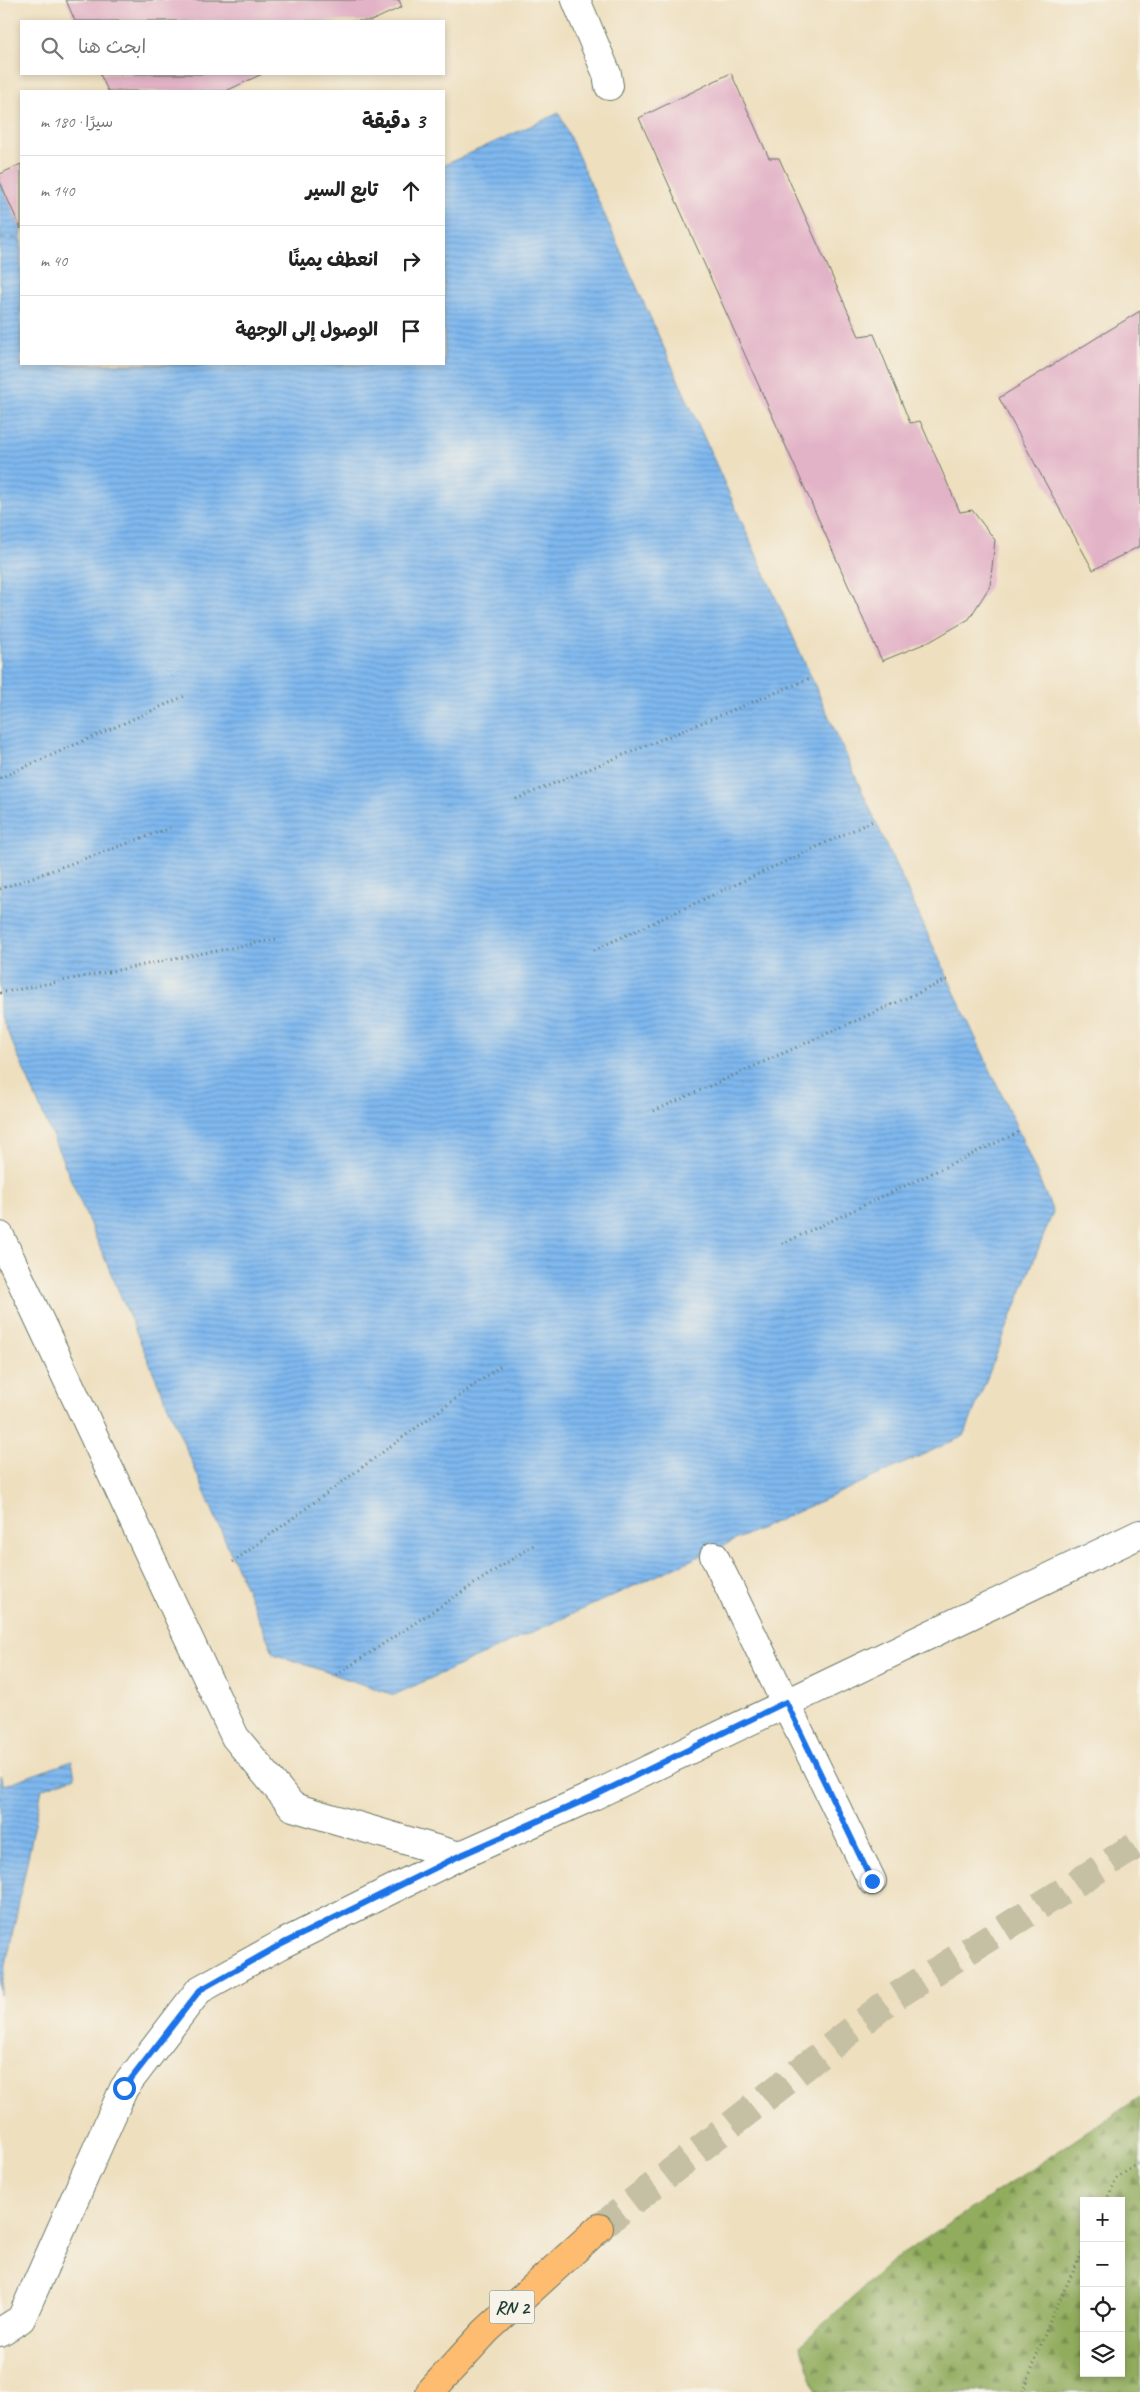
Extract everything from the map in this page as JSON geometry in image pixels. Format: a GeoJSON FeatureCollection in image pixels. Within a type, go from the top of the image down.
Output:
{"type":"FeatureCollection","features":[{"type":"Feature","properties":{"kind":"main road","name":"RN 2"},"geometry":{"type":"LineString","coordinates":[[430,2392],[486,2330],[599,2228]]}},
{"type":"Feature","properties":{"kind":"lane"},"geometry":{"type":"LineString","coordinates":[[576,0],[607,74],[609,86]]}},
{"type":"Feature","properties":{"kind":"lane"},"geometry":{"type":"LineString","coordinates":[[0,1236],[235,1737],[293,1807],[459,1856]]}},
{"type":"Feature","properties":{"kind":"lane"},"geometry":{"type":"LineString","coordinates":[[0,2332],[21,2319],[124,2088],[200,1990],[280,1945],[459,1856],[594,1796],[786,1702],[1140,1534]]}},
{"type":"Feature","properties":{"kind":"lane"},"geometry":{"type":"LineString","coordinates":[[714,1556],[872,1881]]}},
{"type":"Feature","properties":{"kind":"path"},"geometry":{"type":"LineString","coordinates":[[516,799],[811,678]]}},
{"type":"Feature","properties":{"kind":"path"},"geometry":{"type":"LineString","coordinates":[[0,778],[185,696]]}},
{"type":"Feature","properties":{"kind":"path"},"geometry":{"type":"LineString","coordinates":[[594,950],[875,820]]}},
{"type":"Feature","properties":{"kind":"path"},"geometry":{"type":"LineString","coordinates":[[0,889],[170,828]]}},
{"type":"Feature","properties":{"kind":"path"},"geometry":{"type":"LineString","coordinates":[[0,993],[277,939]]}},
{"type":"Feature","properties":{"kind":"path"},"geometry":{"type":"LineString","coordinates":[[654,1111],[949,979]]}},
{"type":"Feature","properties":{"kind":"path"},"geometry":{"type":"LineString","coordinates":[[782,1244],[1019,1132]]}},
{"type":"Feature","properties":{"kind":"path"},"geometry":{"type":"LineString","coordinates":[[233,1562],[502,1364]]}},
{"type":"Feature","properties":{"kind":"path"},"geometry":{"type":"LineString","coordinates":[[336,1675],[535,1544]]}},
{"type":"Feature","properties":{"kind":"path"},"geometry":{"type":"LineString","coordinates":[[1108,2197],[1117,2178],[1140,2162]]}},
{"type":"Feature","properties":{"kind":"path"},"geometry":{"type":"LineString","coordinates":[[1023,2392],[1051,2318],[1080,2256]]}},
{"type":"Feature","properties":{"kind":"green space"},"geometry":{"type":"Polygon","coordinates":[[[1140,2097],[1140,2392],[816,2392],[800,2345],[892,2261],[1140,2097]]]}},
{"type":"Feature","properties":{"kind":"water"},"geometry":{"type":"Polygon","coordinates":[[[559,113],[875,820],[1019,1132],[1053,1212],[964,1436],[394,1695],[274,1654],[0,1014],[0,182],[20,227],[20,365],[445,365],[445,165],[559,113]]]}},
{"type":"Feature","properties":{"kind":"water"},"geometry":{"type":"Polygon","coordinates":[[[72,1761],[75,1777],[42,1789],[0,1995],[0,1775],[4,1785],[72,1761]]]}},
{"type":"Feature","properties":{"kind":"building"},"geometry":{"type":"Polygon","coordinates":[[[66,0],[399,0],[402,7],[373,20],[75,20],[66,0]]]}},
{"type":"Feature","properties":{"kind":"building"},"geometry":{"type":"Polygon","coordinates":[[[731,73],[769,158],[779,158],[859,336],[874,334],[910,423],[920,421],[960,512],[972,510],[995,540],[990,586],[969,619],[931,641],[882,661],[639,118],[731,73]]]}},
{"type":"Feature","properties":{"kind":"building"},"geometry":{"type":"Polygon","coordinates":[[[100,75],[260,75],[228,90],[108,90],[100,75]]]}},
{"type":"Feature","properties":{"kind":"building"},"geometry":{"type":"Polygon","coordinates":[[[20,164],[20,227],[0,182],[0,174],[20,164]]]}},
{"type":"Feature","properties":{"kind":"building"},"geometry":{"type":"Polygon","coordinates":[[[1140,311],[1140,546],[1093,570],[999,398],[1140,311]]]}},
{"type":"Feature","properties":{"kind":"ferry route"},"geometry":{"type":"LineString","coordinates":[[0,238],[20,238]]}},
{"type":"Feature","properties":{"kind":"tunnel"},"geometry":{"type":"LineString","coordinates":[[599,2228],[893,1998],[1140,1843]]}},
{"type":"Feature","properties":{"kind":"route"},"geometry":{"type":"LineString","coordinates":[[124,2088],[200,1990],[280,1945],[459,1856],[594,1796],[786,1702],[872,1881]]}}]}
